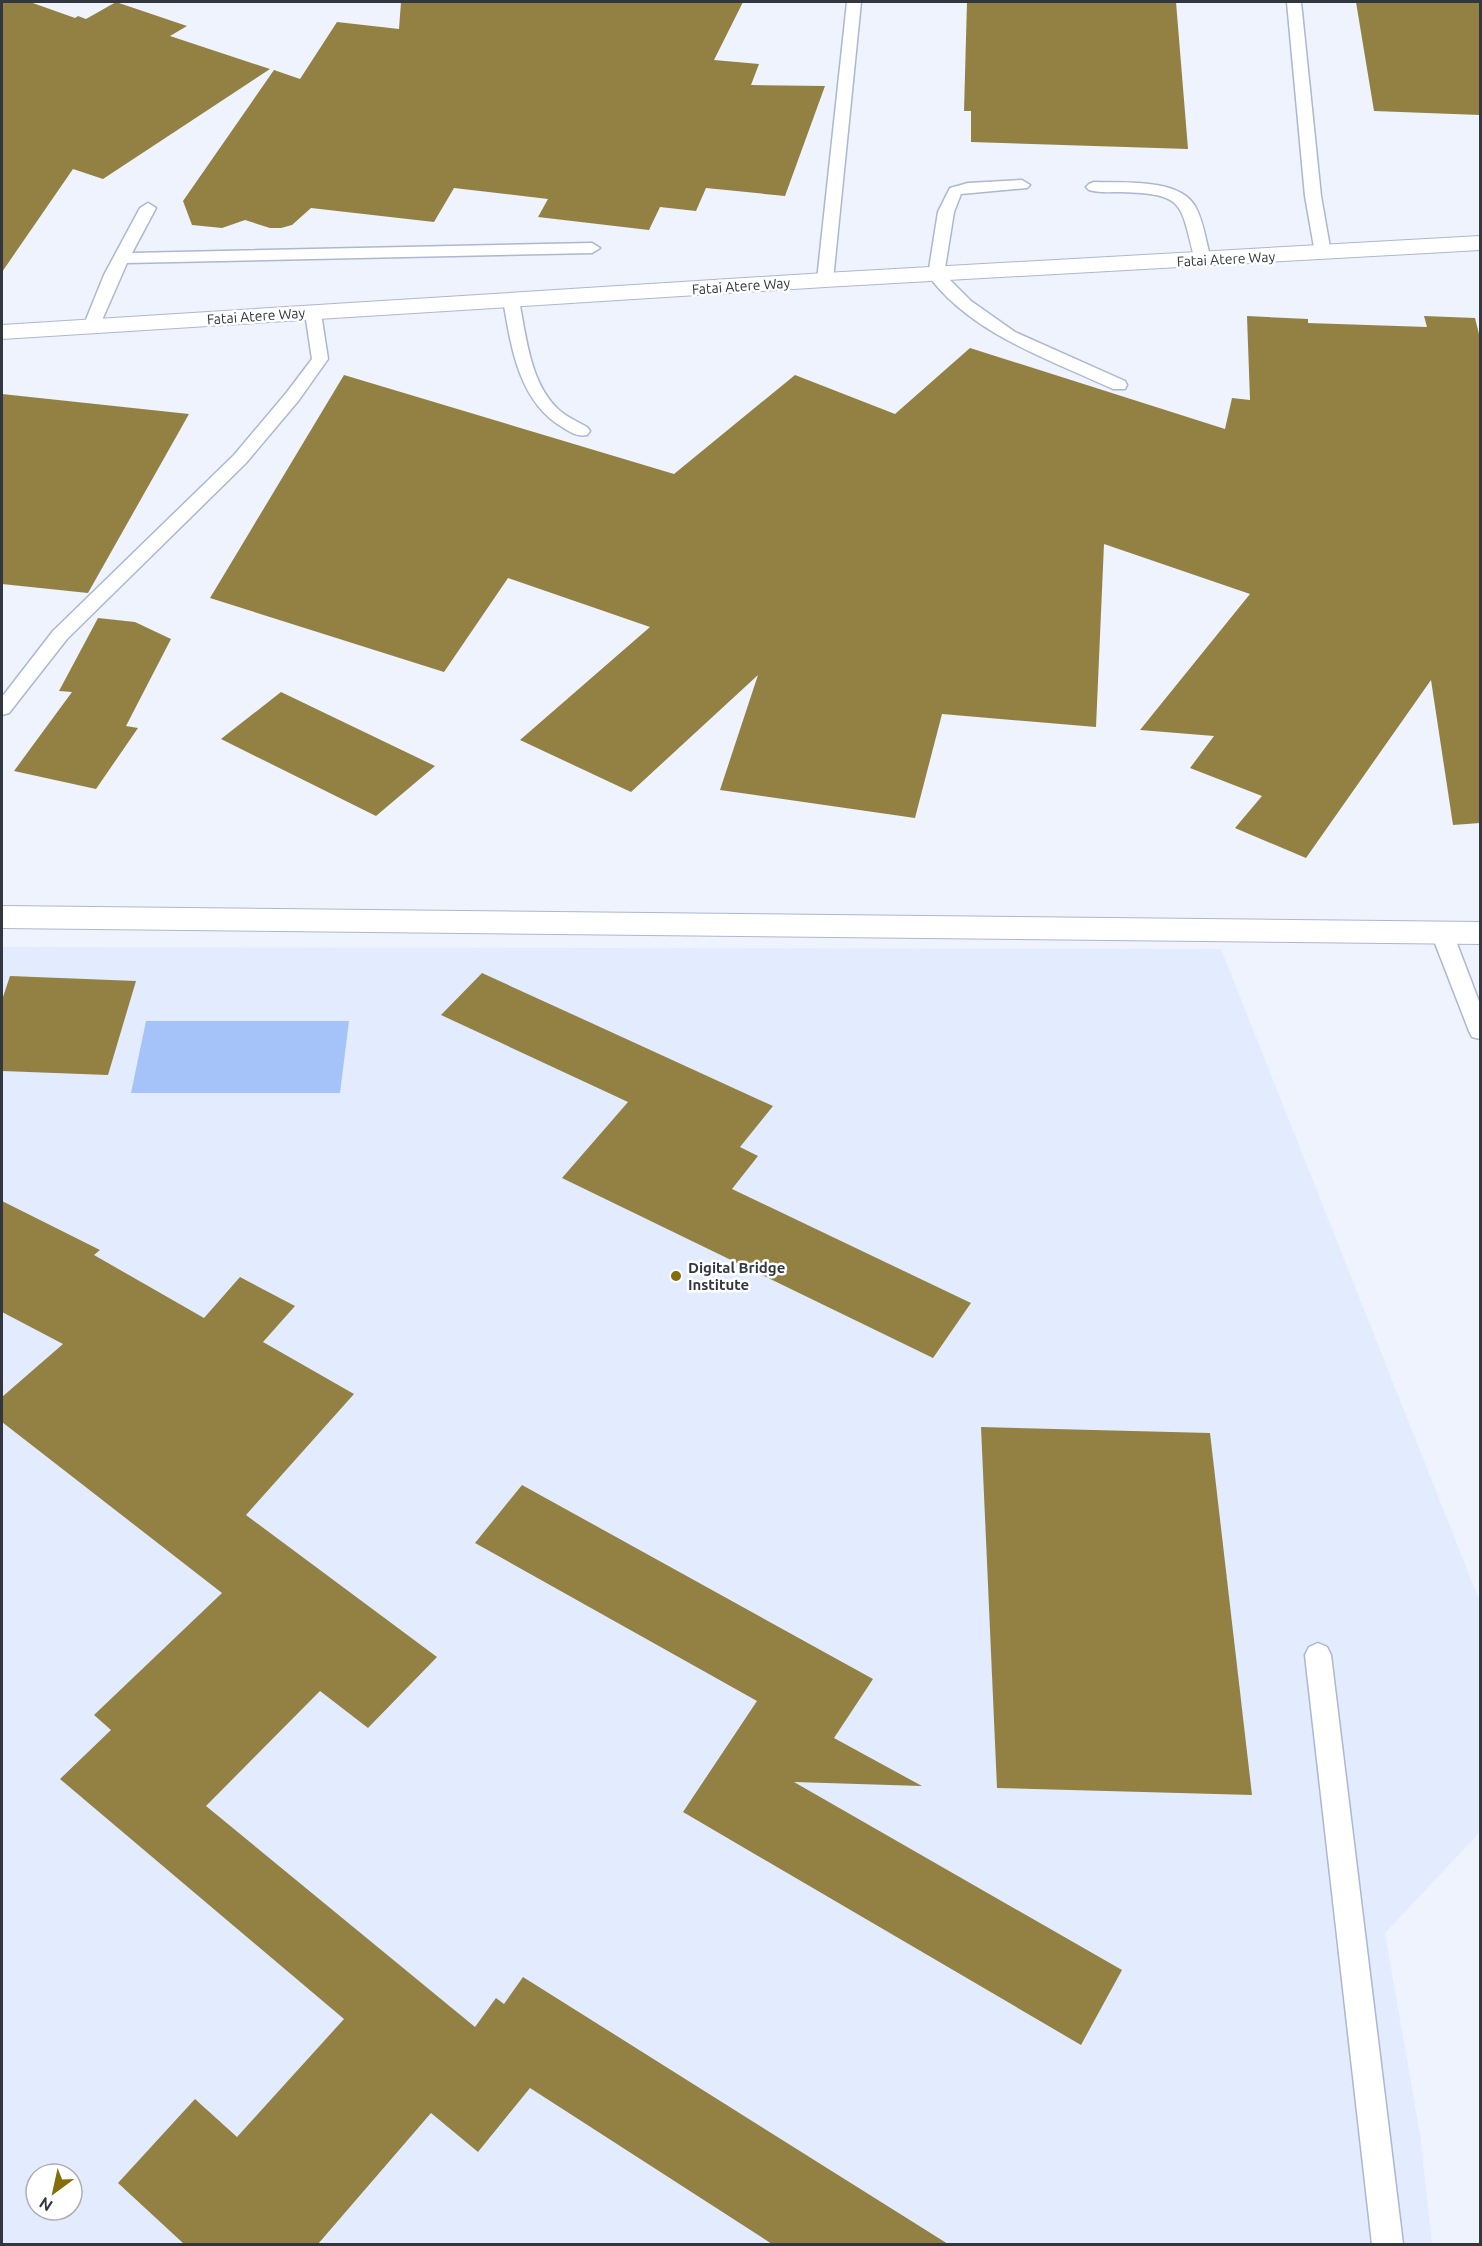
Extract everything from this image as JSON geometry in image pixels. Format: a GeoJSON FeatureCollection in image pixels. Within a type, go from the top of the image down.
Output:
{"type":"FeatureCollection","features":[{"type":"Feature","properties":{"kind":"street","name":"Fatai Atere Way"},"geometry":{"type":"LineString","coordinates":[[2,332],[825,280],[1480,243]]}},
{"type":"Feature","properties":{"kind":"street"},"geometry":{"type":"LineString","coordinates":[[2,917],[1480,933]]}},
{"type":"Feature","properties":{"kind":"lane"},"geometry":{"type":"LineString","coordinates":[[825,280],[854,2]]}},
{"type":"Feature","properties":{"kind":"lane"},"geometry":{"type":"LineString","coordinates":[[1294,2],[1313,196],[1323,253]]}},
{"type":"Feature","properties":{"kind":"lane"},"geometry":{"type":"LineString","coordinates":[[1022,185],[968,188],[955,191],[946,212],[936,275],[965,304],[1009,335],[1119,385]]}},
{"type":"Feature","properties":{"kind":"lane"},"geometry":{"type":"LineString","coordinates":[[1094,187],[1164,191],[1177,195],[1187,205],[1203,260]]}},
{"type":"Feature","properties":{"kind":"lane"},"geometry":{"type":"LineString","coordinates":[[91,327],[122,258],[148,208]]}},
{"type":"Feature","properties":{"kind":"lane"},"geometry":{"type":"LineString","coordinates":[[122,258],[592,248]]}},
{"type":"Feature","properties":{"kind":"lane"},"geometry":{"type":"LineString","coordinates":[[511,300],[522,353],[536,389],[550,411],[581,431]]}},
{"type":"Feature","properties":{"kind":"lane"},"geometry":{"type":"LineString","coordinates":[[2,709],[60,634],[240,459],[293,396],[320,359],[313,313]]}},
{"type":"Feature","properties":{"kind":"lane"},"geometry":{"type":"LineString","coordinates":[[1442,933],[1480,1031]]}},
{"type":"Feature","properties":{"kind":"lane"},"geometry":{"type":"LineString","coordinates":[[1318,1654],[1388,2244]]}},
{"type":"Feature","properties":{"kind":"shaded area","name":"Digital Bridge Institute"},"geometry":{"type":"Polygon","coordinates":[[[2,947],[1221,949],[1480,1602],[1480,1832],[1385,1933],[1420,2135],[1432,2244],[2,2244],[2,947]]]}},
{"type":"Feature","properties":{"kind":"water"},"geometry":{"type":"Polygon","coordinates":[[[146,1021],[349,1021],[340,1093],[131,1093],[146,1021]]]}},
{"type":"Feature","properties":{"kind":"building"},"geometry":{"type":"Polygon","coordinates":[[[2,2],[30,2],[75,18],[78,16],[86,19],[116,2],[187,26],[170,36],[270,69],[103,179],[73,169],[2,272],[2,2]]]}},
{"type":"Feature","properties":{"kind":"building"},"geometry":{"type":"Polygon","coordinates":[[[401,2],[743,2],[714,60],[759,64],[751,85],[825,86],[785,196],[706,188],[696,211],[660,207],[649,230],[538,217],[548,199],[454,188],[434,222],[311,208],[292,225],[281,228],[270,228],[245,220],[222,228],[192,225],[183,201],[274,70],[300,79],[337,22],[399,29],[401,2]]]}},
{"type":"Feature","properties":{"kind":"building"},"geometry":{"type":"Polygon","coordinates":[[[967,2],[1176,2],[1188,149],[971,142],[971,111],[964,111],[967,2]]]}},
{"type":"Feature","properties":{"kind":"building"},"geometry":{"type":"Polygon","coordinates":[[[1356,2],[1480,2],[1480,115],[1374,111],[1356,2]]]}},
{"type":"Feature","properties":{"kind":"building"},"geometry":{"type":"Polygon","coordinates":[[[1247,316],[1308,319],[1308,323],[1427,327],[1424,316],[1475,318],[1480,338],[1480,823],[1453,825],[1431,680],[1306,858],[1235,828],[1262,796],[1190,768],[1214,736],[1140,730],[1250,594],[1104,544],[1096,727],[942,714],[915,818],[720,790],[758,675],[631,792],[520,740],[650,627],[508,578],[444,672],[210,598],[344,375],[674,474],[795,375],[895,414],[970,348],[1225,429],[1232,398],[1250,400],[1247,316]]]}},
{"type":"Feature","properties":{"kind":"building"},"geometry":{"type":"Polygon","coordinates":[[[2,394],[189,414],[88,593],[2,584],[2,394]]]}},
{"type":"Feature","properties":{"kind":"building"},"geometry":{"type":"Polygon","coordinates":[[[98,618],[135,622],[171,639],[126,726],[138,728],[96,789],[14,771],[72,692],[59,691],[98,618]]]}},
{"type":"Feature","properties":{"kind":"building"},"geometry":{"type":"Polygon","coordinates":[[[281,692],[435,766],[376,816],[221,739],[281,692]]]}},
{"type":"Feature","properties":{"kind":"building"},"geometry":{"type":"Polygon","coordinates":[[[482,973],[773,1106],[740,1147],[758,1156],[732,1189],[971,1303],[933,1358],[562,1178],[628,1102],[441,1015],[482,973]]]}},
{"type":"Feature","properties":{"kind":"building"},"geometry":{"type":"Polygon","coordinates":[[[10,976],[136,981],[108,1075],[2,1071],[2,1000],[10,976]]]}},
{"type":"Feature","properties":{"kind":"building"},"geometry":{"type":"Polygon","coordinates":[[[2,1201],[100,1250],[94,1255],[204,1318],[240,1277],[295,1306],[263,1342],[354,1394],[246,1515],[437,1657],[368,1728],[320,1691],[206,1806],[475,2027],[496,1998],[504,2004],[523,1977],[948,2244],[772,2244],[530,2088],[478,2152],[431,2113],[318,2244],[184,2244],[118,2183],[195,2099],[237,2137],[344,2019],[60,1779],[111,1730],[94,1715],[222,1593],[2,1422],[2,1397],[63,1344],[2,1312],[2,1201]]]}},
{"type":"Feature","properties":{"kind":"building"},"geometry":{"type":"Polygon","coordinates":[[[981,1427],[1210,1433],[1252,1795],[997,1788],[981,1427]]]}},
{"type":"Feature","properties":{"kind":"building"},"geometry":{"type":"Polygon","coordinates":[[[522,1485],[873,1679],[834,1738],[922,1786],[794,1782],[1122,1970],[1081,2045],[683,1812],[757,1701],[475,1543],[522,1485]]]}},
{"type":"Feature","properties":{"kind":"place","name":"Digital Bridge Institute"},"geometry":{"type":"Point","coordinates":[676,1276]}}]}
